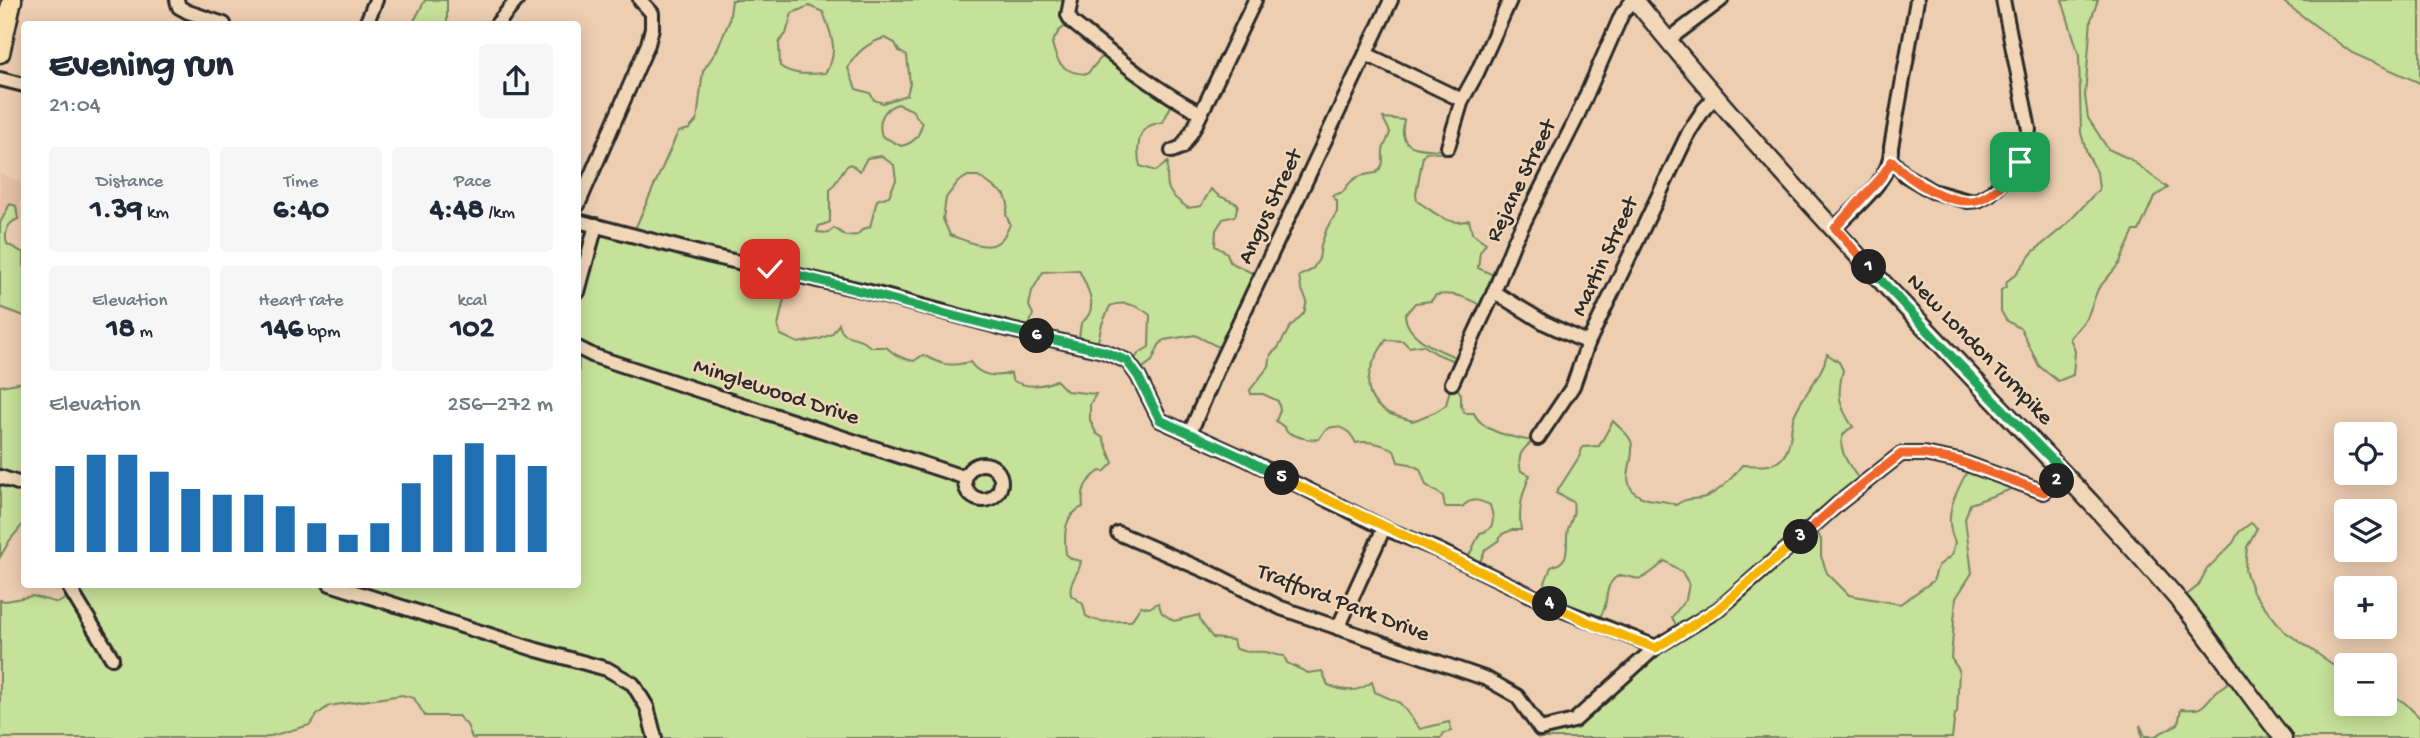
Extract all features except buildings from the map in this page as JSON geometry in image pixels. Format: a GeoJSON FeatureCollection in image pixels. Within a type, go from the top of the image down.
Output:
{"type":"FeatureCollection","features":[{"type":"Feature","properties":{"kind":"main road"},"geometry":{"type":"LineString","coordinates":[[0,53],[12,0]]}},
{"type":"Feature","properties":{"kind":"main road","name":"New London Turnpike"},"geometry":{"type":"LineString","coordinates":[[1634,0],[1803,198],[1835,228],[1956,361],[2066,474],[2182,605],[2283,738]]}},
{"type":"Feature","properties":{"kind":"street"},"geometry":{"type":"LineString","coordinates":[[177,0],[179,7],[214,21]]}},
{"type":"Feature","properties":{"kind":"street"},"geometry":{"type":"LineString","coordinates":[[367,21],[376,0]]}},
{"type":"Feature","properties":{"kind":"street"},"geometry":{"type":"LineString","coordinates":[[500,21],[517,0]]}},
{"type":"Feature","properties":{"kind":"street"},"geometry":{"type":"LineString","coordinates":[[581,198],[648,44],[652,13],[645,2],[640,0]]}},
{"type":"Feature","properties":{"kind":"street"},"geometry":{"type":"LineString","coordinates":[[1071,0],[1068,15],[1072,22],[1147,82],[1172,99],[1201,113]]}},
{"type":"Feature","properties":{"kind":"street"},"geometry":{"type":"LineString","coordinates":[[1172,152],[1182,147],[1201,113],[1255,0]]}},
{"type":"Feature","properties":{"kind":"street","name":"Angus Street"},"geometry":{"type":"LineString","coordinates":[[1190,433],[1219,365],[1391,0]]}},
{"type":"Feature","properties":{"kind":"street"},"geometry":{"type":"LineString","coordinates":[[1448,147],[1462,100],[1510,0]]}},
{"type":"Feature","properties":{"kind":"street","name":"Rejane Street"},"geometry":{"type":"LineString","coordinates":[[1452,383],[1514,242],[1575,121],[1622,14],[1634,0]]}},
{"type":"Feature","properties":{"kind":"street"},"geometry":{"type":"LineString","coordinates":[[1668,40],[1721,0]]}},
{"type":"Feature","properties":{"kind":"street"},"geometry":{"type":"LineString","coordinates":[[1835,228],[1880,179],[1892,161],[1891,147],[1917,0]]}},
{"type":"Feature","properties":{"kind":"street"},"geometry":{"type":"LineString","coordinates":[[1892,161],[1905,175],[1932,191],[1968,201],[1978,200],[1992,193],[2013,171],[2025,153],[2029,129],[2003,0]]}},
{"type":"Feature","properties":{"kind":"street"},"geometry":{"type":"LineString","coordinates":[[1366,54],[1462,100]]}},
{"type":"Feature","properties":{"kind":"street"},"geometry":{"type":"LineString","coordinates":[[0,79],[21,84]]}},
{"type":"Feature","properties":{"kind":"street","name":"Martin Street"},"geometry":{"type":"LineString","coordinates":[[1538,438],[1573,386],[1588,343],[1689,132],[1716,96]]}},
{"type":"Feature","properties":{"kind":"street"},"geometry":{"type":"LineString","coordinates":[[581,222],[1103,351],[1127,361],[1138,376],[1160,420],[1594,625],[1656,648]]}},
{"type":"Feature","properties":{"kind":"street"},"geometry":{"type":"LineString","coordinates":[[581,281],[596,225]]}},
{"type":"Feature","properties":{"kind":"street"},"geometry":{"type":"LineString","coordinates":[[1494,292],[1545,323],[1588,343]]}},
{"type":"Feature","properties":{"kind":"street","name":"Minglewood Drive"},"geometry":{"type":"LineString","coordinates":[[581,350],[963,477]]}},
{"type":"Feature","properties":{"kind":"street"},"geometry":{"type":"LineString","coordinates":[[1540,734],[1574,721],[1656,648],[1718,609],[1839,503],[1901,454],[1924,454],[1959,461],[2044,492],[2066,474]]}},
{"type":"Feature","properties":{"kind":"street"},"geometry":{"type":"LineString","coordinates":[[0,477],[21,484]]}},
{"type":"Feature","properties":{"kind":"street"},"geometry":{"type":"LineString","coordinates":[[1338,628],[1384,528]]}},
{"type":"Feature","properties":{"kind":"street","name":"Trafford Park Drive"},"geometry":{"type":"LineString","coordinates":[[1118,533],[1220,577],[1281,608],[1487,679],[1517,696],[1540,734]]}},
{"type":"Feature","properties":{"kind":"street"},"geometry":{"type":"LineString","coordinates":[[69,588],[112,658]]}},
{"type":"Feature","properties":{"kind":"street"},"geometry":{"type":"LineString","coordinates":[[343,588],[524,646],[607,669],[633,684],[647,707],[655,738]]}},
{"type":"Feature","properties":{"kind":"shaded area"},"geometry":{"type":"Polygon","coordinates":[[[0,173],[21,183],[21,218],[18,219],[16,206],[0,223],[0,173]]]}},
{"type":"Feature","properties":{"kind":"green space"},"geometry":{"type":"Polygon","coordinates":[[[425,0],[447,0],[447,21],[414,21],[425,0]]]}},
{"type":"Feature","properties":{"kind":"green space"},"geometry":{"type":"Polygon","coordinates":[[[732,0],[1073,0],[1072,21],[1059,31],[1052,43],[1059,62],[1067,70],[1087,74],[1108,53],[1173,102],[1163,122],[1143,131],[1138,151],[1140,166],[1156,171],[1168,162],[1169,190],[1188,208],[1201,206],[1211,189],[1219,196],[1238,204],[1235,216],[1223,219],[1216,230],[1215,246],[1227,253],[1230,262],[1260,277],[1224,350],[1195,335],[1164,340],[1152,361],[1136,373],[1131,364],[1139,353],[1149,347],[1150,315],[1126,304],[1110,306],[1096,349],[1078,345],[1081,323],[1087,317],[1091,305],[1079,270],[1043,272],[1032,291],[1029,306],[1033,314],[1027,333],[789,276],[778,326],[781,335],[798,343],[820,339],[832,334],[839,324],[842,332],[847,335],[862,340],[871,347],[886,347],[906,359],[914,361],[923,355],[945,364],[970,362],[988,375],[1011,373],[1012,380],[1023,384],[1040,385],[1056,380],[1067,391],[1096,394],[1090,404],[1090,420],[1096,433],[1103,438],[1113,463],[1088,482],[1083,496],[1083,507],[1068,520],[1065,533],[1066,554],[1081,561],[1071,586],[1071,595],[1083,604],[1086,616],[1102,621],[1131,621],[1141,606],[1149,608],[1158,603],[1162,613],[1174,621],[1199,615],[1213,638],[1233,640],[1235,648],[1243,651],[1284,656],[1287,663],[1308,673],[1322,671],[1328,685],[1340,689],[1356,690],[1372,682],[1375,692],[1400,703],[1420,729],[1449,722],[1452,731],[1444,733],[1441,738],[472,738],[467,725],[458,716],[425,716],[414,698],[402,695],[329,706],[318,714],[310,725],[264,738],[0,738],[0,600],[32,596],[58,603],[73,594],[76,588],[581,588],[581,226],[631,238],[678,132],[689,129],[697,120],[703,71],[717,50],[729,22],[732,0]],[[809,6],[792,13],[786,34],[779,42],[780,66],[796,73],[825,73],[832,58],[833,43],[823,12],[809,6]],[[885,38],[868,45],[848,68],[856,89],[870,93],[874,100],[883,103],[907,95],[910,83],[907,56],[899,51],[895,43],[885,38]],[[898,104],[885,112],[880,126],[882,136],[901,146],[915,139],[922,124],[912,110],[898,104]],[[881,156],[867,158],[860,171],[850,164],[841,173],[830,190],[830,222],[819,226],[817,232],[828,233],[834,228],[846,236],[857,235],[870,227],[877,200],[889,196],[896,180],[894,165],[881,156]],[[968,176],[958,182],[946,198],[943,219],[950,235],[985,246],[993,245],[1005,235],[1010,224],[1006,215],[1008,204],[1005,195],[978,176],[968,176]]]}},
{"type":"Feature","properties":{"kind":"green space"},"geometry":{"type":"Polygon","coordinates":[[[2062,0],[2098,0],[2091,20],[2085,96],[2088,118],[2108,149],[2130,159],[2168,188],[2154,197],[2139,231],[2134,231],[2119,264],[2098,289],[2087,318],[2070,338],[2075,351],[2073,375],[2058,381],[2039,366],[2021,329],[2006,320],[2001,311],[2001,290],[2033,252],[2067,224],[2099,189],[2097,172],[2081,133],[2079,55],[2062,0]]]}},
{"type":"Feature","properties":{"kind":"green space"},"geometry":{"type":"Polygon","coordinates":[[[2281,0],[2420,0],[2420,83],[2352,53],[2281,0]]]}},
{"type":"Feature","properties":{"kind":"green space"},"geometry":{"type":"Polygon","coordinates":[[[1383,118],[1404,120],[1404,137],[1412,146],[1442,150],[1440,153],[1426,152],[1423,156],[1417,201],[1448,220],[1469,220],[1472,233],[1486,243],[1480,252],[1478,268],[1498,277],[1485,308],[1450,294],[1436,295],[1431,301],[1415,303],[1405,315],[1412,331],[1434,348],[1460,359],[1459,363],[1423,345],[1409,347],[1403,341],[1386,340],[1371,368],[1371,396],[1386,412],[1413,421],[1446,405],[1452,381],[1461,394],[1461,406],[1465,413],[1474,413],[1484,425],[1499,433],[1533,441],[1520,457],[1521,471],[1530,475],[1521,502],[1521,530],[1502,534],[1499,540],[1485,550],[1477,569],[1465,564],[1480,533],[1491,526],[1493,519],[1490,505],[1476,500],[1462,507],[1445,507],[1443,496],[1426,485],[1420,469],[1398,462],[1394,450],[1385,446],[1371,442],[1356,443],[1348,432],[1339,427],[1328,429],[1319,439],[1303,438],[1287,432],[1276,421],[1280,410],[1278,401],[1263,394],[1251,394],[1250,390],[1269,366],[1271,354],[1278,348],[1290,327],[1304,313],[1307,301],[1299,276],[1312,270],[1319,259],[1327,228],[1337,212],[1337,201],[1332,196],[1343,192],[1357,178],[1376,173],[1382,164],[1383,150],[1390,132],[1383,118]]]}},
{"type":"Feature","properties":{"kind":"green space"},"geometry":{"type":"Polygon","coordinates":[[[10,204],[16,206],[18,219],[9,226],[6,240],[7,244],[21,251],[21,315],[0,307],[0,223],[10,204]]]}},
{"type":"Feature","properties":{"kind":"green space"},"geometry":{"type":"Polygon","coordinates":[[[1827,354],[1839,362],[1843,370],[1840,400],[1853,427],[1845,432],[1842,446],[1847,462],[1862,483],[1815,526],[1821,540],[1821,556],[1827,573],[1849,595],[1900,604],[1933,581],[1938,566],[1952,555],[1955,542],[1951,532],[1950,513],[1955,495],[1969,468],[2011,481],[2009,490],[1970,504],[1965,519],[1972,573],[1956,598],[1951,658],[1959,670],[1957,713],[1952,738],[1539,738],[1541,730],[1574,721],[1680,633],[1672,617],[1686,599],[1689,584],[1682,572],[1665,561],[1642,578],[1618,576],[1608,589],[1604,609],[1596,624],[1539,598],[1551,567],[1563,560],[1567,551],[1573,502],[1556,493],[1583,447],[1599,446],[1613,421],[1631,441],[1628,481],[1635,493],[1676,505],[1684,500],[1708,496],[1727,482],[1742,465],[1770,465],[1783,457],[1794,416],[1821,371],[1827,354]]]}},
{"type":"Feature","properties":{"kind":"green space"},"geometry":{"type":"Polygon","coordinates":[[[21,382],[21,527],[0,557],[0,386],[21,382]]]}},
{"type":"Feature","properties":{"kind":"green space"},"geometry":{"type":"Polygon","coordinates":[[[2251,523],[2257,528],[2247,547],[2245,570],[2253,592],[2284,631],[2334,665],[2334,716],[2397,716],[2397,698],[2420,718],[2420,738],[2142,738],[2140,725],[2145,736],[2155,736],[2178,724],[2181,709],[2202,707],[2235,677],[2179,601],[2198,586],[2207,569],[2233,543],[2239,532],[2251,523]]]}},
{"type":"Feature","properties":{"kind":"route"},"geometry":{"type":"LineString","coordinates":[[770,269],[1103,351],[1127,361],[1138,376],[1160,420],[1594,625],[1656,648],[1718,609],[1839,503],[1901,454],[1924,454],[1959,461],[2044,492],[2066,474],[1956,361],[1835,228],[1880,179],[1892,161],[1905,175],[1932,191],[1968,201],[1978,200],[1992,193],[2020,162]]}}]}
